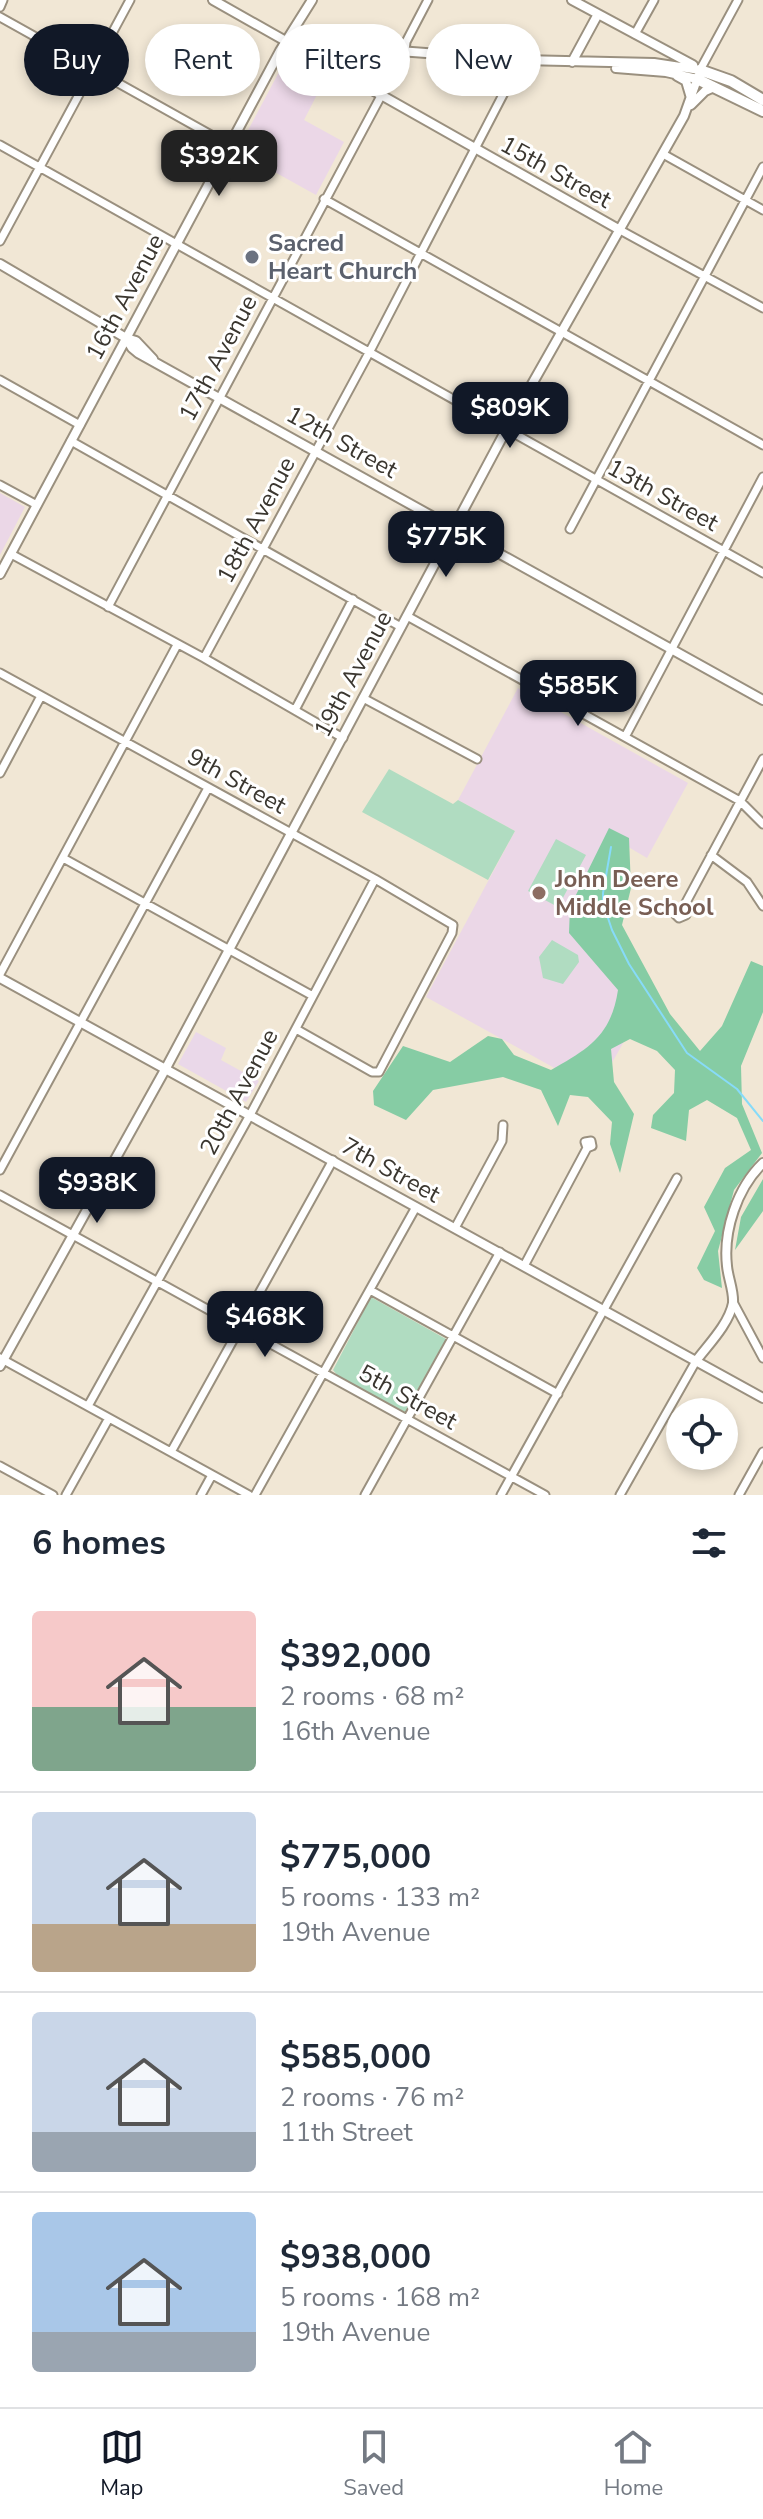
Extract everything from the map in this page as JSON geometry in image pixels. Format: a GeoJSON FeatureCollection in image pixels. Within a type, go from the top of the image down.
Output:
{"type":"FeatureCollection","features":[{"type":"Feature","properties":{"kind":"main road"},"geometry":{"type":"LineString","coordinates":[[699,74],[763,111]]}},
{"type":"Feature","properties":{"kind":"main road"},"geometry":{"type":"LineString","coordinates":[[699,74],[731,81],[763,100]]}},
{"type":"Feature","properties":{"kind":"street"},"geometry":{"type":"LineString","coordinates":[[0,7],[3,0]]}},
{"type":"Feature","properties":{"kind":"street"},"geometry":{"type":"LineString","coordinates":[[117,24],[130,0]]}},
{"type":"Feature","properties":{"kind":"street","name":"16th Avenue"},"geometry":{"type":"LineString","coordinates":[[297,24],[312,0]]}},
{"type":"Feature","properties":{"kind":"street","name":"17th Avenue"},"geometry":{"type":"LineString","coordinates":[[410,34],[428,0]]}},
{"type":"Feature","properties":{"kind":"street"},"geometry":{"type":"LineString","coordinates":[[572,0],[699,74]]}},
{"type":"Feature","properties":{"kind":"street"},"geometry":{"type":"LineString","coordinates":[[635,34],[654,0]]}},
{"type":"Feature","properties":{"kind":"street","name":"19th Avenue"},"geometry":{"type":"LineString","coordinates":[[1,1361],[166,1068],[506,430],[663,154],[687,109],[699,74],[738,0]]}},
{"type":"Feature","properties":{"kind":"street"},"geometry":{"type":"LineString","coordinates":[[219,2],[276,36]]}},
{"type":"Feature","properties":{"kind":"street"},"geometry":{"type":"LineString","coordinates":[[572,62],[598,14]]}},
{"type":"Feature","properties":{"kind":"street"},"geometry":{"type":"LineString","coordinates":[[0,17],[24,31]]}},
{"type":"Feature","properties":{"kind":"street","name":"16th Avenue"},"geometry":{"type":"LineString","coordinates":[[0,574],[276,60]]}},
{"type":"Feature","properties":{"kind":"street"},"geometry":{"type":"LineString","coordinates":[[541,61],[654,63],[699,74]]}},
{"type":"Feature","properties":{"kind":"street"},"geometry":{"type":"LineString","coordinates":[[572,62],[583,66],[699,74]]}},
{"type":"Feature","properties":{"kind":"street"},"geometry":{"type":"LineString","coordinates":[[672,73],[686,81],[691,98]]}},
{"type":"Feature","properties":{"kind":"street"},"geometry":{"type":"LineString","coordinates":[[687,109],[705,91],[716,86]]}},
{"type":"Feature","properties":{"kind":"street"},"geometry":{"type":"LineString","coordinates":[[129,90],[229,145]]}},
{"type":"Feature","properties":{"kind":"street"},"geometry":{"type":"LineString","coordinates":[[0,241],[79,96]]}},
{"type":"Feature","properties":{"kind":"street","name":"18th Avenue"},"geometry":{"type":"LineString","coordinates":[[204,658],[370,351],[502,96]]}},
{"type":"Feature","properties":{"kind":"street","name":"17th Avenue"},"geometry":{"type":"LineString","coordinates":[[108,607],[380,97]]}},
{"type":"Feature","properties":{"kind":"street","name":"15th Street"},"geometry":{"type":"LineString","coordinates":[[380,97],[763,308]]}},
{"type":"Feature","properties":{"kind":"street","name":"13th Street"},"geometry":{"type":"LineString","coordinates":[[0,145],[763,573]]}},
{"type":"Feature","properties":{"kind":"street"},"geometry":{"type":"LineString","coordinates":[[663,154],[763,210]]}},
{"type":"Feature","properties":{"kind":"street"},"geometry":{"type":"LineString","coordinates":[[570,529],[763,167]]}},
{"type":"Feature","properties":{"kind":"street"},"geometry":{"type":"LineString","coordinates":[[324,199],[763,445]]}},
{"type":"Feature","properties":{"kind":"street","name":"12th Street"},"geometry":{"type":"LineString","coordinates":[[0,264],[126,338],[132,348],[763,700]]}},
{"type":"Feature","properties":{"kind":"street"},"geometry":{"type":"LineString","coordinates":[[0,380],[80,425]]}},
{"type":"Feature","properties":{"kind":"street"},"geometry":{"type":"LineString","coordinates":[[71,441],[401,627]]}},
{"type":"Feature","properties":{"kind":"street"},"geometry":{"type":"LineString","coordinates":[[625,737],[763,477]]}},
{"type":"Feature","properties":{"kind":"street"},"geometry":{"type":"LineString","coordinates":[[0,485],[37,505]]}},
{"type":"Feature","properties":{"kind":"street"},"geometry":{"type":"LineString","coordinates":[[11,554],[204,658],[343,738]]}},
{"type":"Feature","properties":{"kind":"street"},"geometry":{"type":"LineString","coordinates":[[295,710],[353,599]]}},
{"type":"Feature","properties":{"kind":"street"},"geometry":{"type":"LineString","coordinates":[[407,616],[740,801],[763,824]]}},
{"type":"Feature","properties":{"kind":"street"},"geometry":{"type":"LineString","coordinates":[[0,976],[177,645]]}},
{"type":"Feature","properties":{"kind":"street","name":"9th Street"},"geometry":{"type":"LineString","coordinates":[[0,673],[453,925],[452,933],[379,1072],[372,1072],[296,1029]]}},
{"type":"Feature","properties":{"kind":"street"},"geometry":{"type":"LineString","coordinates":[[0,773],[41,696]]}},
{"type":"Feature","properties":{"kind":"street"},"geometry":{"type":"LineString","coordinates":[[363,698],[477,759]]}},
{"type":"Feature","properties":{"kind":"street"},"geometry":{"type":"LineString","coordinates":[[683,908],[763,759]]}},
{"type":"Feature","properties":{"kind":"street"},"geometry":{"type":"LineString","coordinates":[[0,1170],[208,788]]}},
{"type":"Feature","properties":{"kind":"street"},"geometry":{"type":"LineString","coordinates":[[711,855],[747,882],[763,906]]}},
{"type":"Feature","properties":{"kind":"street"},"geometry":{"type":"LineString","coordinates":[[63,858],[313,996]]}},
{"type":"Feature","properties":{"kind":"street","name":"20th Avenue"},"geometry":{"type":"LineString","coordinates":[[88,1406],[250,1115],[375,879]]}},
{"type":"Feature","properties":{"kind":"street","name":"7th Street"},"geometry":{"type":"LineString","coordinates":[[0,976],[763,1398]]}},
{"type":"Feature","properties":{"kind":"street"},"geometry":{"type":"LineString","coordinates":[[455,1228],[502,1141],[503,1125]]}},
{"type":"Feature","properties":{"kind":"street"},"geometry":{"type":"LineString","coordinates":[[524,1266],[587,1148]]}},
{"type":"Feature","properties":{"kind":"street"},"geometry":{"type":"LineString","coordinates":[[171,1452],[333,1160]]}},
{"type":"Feature","properties":{"kind":"street"},"geometry":{"type":"LineString","coordinates":[[763,1163],[741,1196],[729,1226],[725,1253],[733,1302],[763,1358]]}},
{"type":"Feature","properties":{"kind":"street"},"geometry":{"type":"LineString","coordinates":[[501,1495],[677,1178]]}},
{"type":"Feature","properties":{"kind":"street","name":"5th Street"},"geometry":{"type":"LineString","coordinates":[[0,1195],[545,1495]]}},
{"type":"Feature","properties":{"kind":"street"},"geometry":{"type":"LineString","coordinates":[[1,1361],[252,1495],[324,1374],[416,1207]]}},
{"type":"Feature","properties":{"kind":"street"},"geometry":{"type":"LineString","coordinates":[[365,1495],[500,1252]]}},
{"type":"Feature","properties":{"kind":"street"},"geometry":{"type":"LineString","coordinates":[[370,1290],[558,1394]]}},
{"type":"Feature","properties":{"kind":"street"},"geometry":{"type":"LineString","coordinates":[[620,1495],[733,1302]]}},
{"type":"Feature","properties":{"kind":"street"},"geometry":{"type":"LineString","coordinates":[[66,1495],[109,1418]]}},
{"type":"Feature","properties":{"kind":"street"},"geometry":{"type":"LineString","coordinates":[[739,1495],[763,1452]]}},
{"type":"Feature","properties":{"kind":"street"},"geometry":{"type":"LineString","coordinates":[[0,1466],[53,1495]]}},
{"type":"Feature","properties":{"kind":"street"},"geometry":{"type":"LineString","coordinates":[[201,1495],[212,1475]]}},
{"type":"Feature","properties":{"kind":"shaded area"},"geometry":{"type":"Polygon","coordinates":[[[276,78],[276,96],[316,96],[304,120],[344,142],[316,195],[237,151],[276,78]]]}},
{"type":"Feature","properties":{"kind":"shaded area"},"geometry":{"type":"Polygon","coordinates":[[[0,493],[25,507],[0,555],[0,493]]]}},
{"type":"Feature","properties":{"kind":"shaded area","name":"John Deere Middle School"},"geometry":{"type":"Polygon","coordinates":[[[518,688],[688,783],[647,858],[608,835],[596,898],[648,999],[596,1091],[426,997],[515,831],[458,800],[518,688]]]}},
{"type":"Feature","properties":{"kind":"shaded area"},"geometry":{"type":"Polygon","coordinates":[[[196,1032],[226,1048],[221,1060],[259,1081],[246,1102],[178,1064],[196,1032]]]}},
{"type":"Feature","properties":{"kind":"green space"},"geometry":{"type":"Polygon","coordinates":[[[389,769],[453,804],[458,800],[515,831],[488,880],[362,812],[389,769]]]}},
{"type":"Feature","properties":{"kind":"green space"},"geometry":{"type":"Polygon","coordinates":[[[609,828],[629,838],[631,888],[622,925],[670,1014],[700,1051],[722,1026],[751,961],[763,966],[763,1012],[741,1066],[742,1104],[762,1153],[734,1190],[718,1251],[722,1288],[704,1280],[697,1268],[715,1231],[704,1207],[725,1168],[751,1150],[737,1118],[707,1100],[689,1110],[686,1141],[651,1128],[653,1115],[674,1093],[675,1070],[657,1051],[630,1039],[611,1049],[614,1082],[634,1114],[620,1173],[610,1144],[612,1122],[588,1097],[570,1095],[558,1126],[541,1090],[503,1077],[433,1090],[406,1120],[374,1105],[373,1091],[403,1046],[450,1062],[488,1036],[502,1039],[514,1055],[551,1070],[596,1039],[610,1019],[618,990],[569,933],[570,907],[609,828]]]}},
{"type":"Feature","properties":{"kind":"green space"},"geometry":{"type":"Polygon","coordinates":[[[556,839],[586,855],[558,907],[528,891],[556,839]]]}},
{"type":"Feature","properties":{"kind":"green space"},"geometry":{"type":"Polygon","coordinates":[[[552,940],[578,955],[579,962],[563,984],[543,978],[539,957],[552,940]]]}},
{"type":"Feature","properties":{"kind":"green space"},"geometry":{"type":"Polygon","coordinates":[[[763,1179],[763,1211],[735,1250],[741,1217],[763,1179]]]}},
{"type":"Feature","properties":{"kind":"green space"},"geometry":{"type":"Polygon","coordinates":[[[371,1297],[446,1339],[405,1412],[338,1376],[333,1370],[371,1297]]]}},
{"type":"Feature","properties":{"kind":"waterway"},"geometry":{"type":"LineString","coordinates":[[611,847],[603,903],[629,964],[687,1053],[737,1089],[763,1121]]}},
{"type":"Feature","properties":{"kind":"place","name":"Sacred Heart Church"},"geometry":{"type":"Point","coordinates":[252,257]}},
{"type":"Feature","properties":{"kind":"place","name":"John Deere Middle School"},"geometry":{"type":"Point","coordinates":[539,893]}}]}
